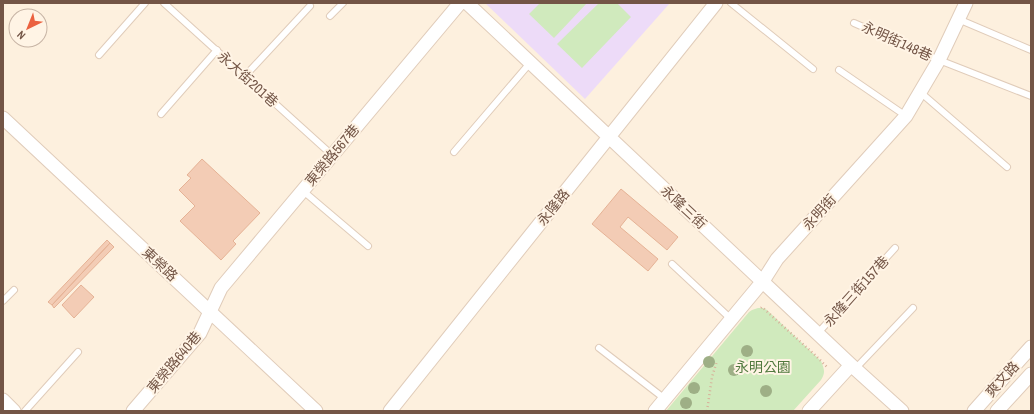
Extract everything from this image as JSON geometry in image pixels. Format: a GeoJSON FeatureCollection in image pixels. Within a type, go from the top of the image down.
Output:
{"type":"FeatureCollection","features":[{"type":"Feature","properties":{"kind":"street","name":"東榮路567巷"},"geometry":{"type":"LineString","coordinates":[[210,311],[221,288],[460,3]]}},
{"type":"Feature","properties":{"kind":"street","name":"永隆三街"},"geometry":{"type":"LineString","coordinates":[[467,3],[853,367],[902,411]]}},
{"type":"Feature","properties":{"kind":"street","name":"永隆路"},"geometry":{"type":"LineString","coordinates":[[390,411],[716,3]]}},
{"type":"Feature","properties":{"kind":"street","name":"永明街"},"geometry":{"type":"LineString","coordinates":[[655,411],[763,281],[777,259],[906,116],[940,60],[966,3]]}},
{"type":"Feature","properties":{"kind":"street","name":"東榮路"},"geometry":{"type":"LineString","coordinates":[[3,118],[316,411]]}},
{"type":"Feature","properties":{"kind":"street","name":"東榮路640巷"},"geometry":{"type":"LineString","coordinates":[[133,411],[200,333],[210,311]]}},
{"type":"Feature","properties":{"kind":"street","name":"爽文路"},"geometry":{"type":"LineString","coordinates":[[974,411],[1031,347]]}},
{"type":"Feature","properties":{"kind":"street"},"geometry":{"type":"LineString","coordinates":[[810,411],[853,367]]}},
{"type":"Feature","properties":{"kind":"street","name":"爽文路"},"geometry":{"type":"LineString","coordinates":[[997,411],[1031,374]]}},
{"type":"Feature","properties":{"kind":"street"},"geometry":{"type":"LineString","coordinates":[[3,400],[14,411]]}},
{"type":"Feature","properties":{"kind":"lane"},"geometry":{"type":"LineString","coordinates":[[99,55],[145,3]]}},
{"type":"Feature","properties":{"kind":"lane","name":"永大街201巷"},"geometry":{"type":"LineString","coordinates":[[164,3],[332,155]]}},
{"type":"Feature","properties":{"kind":"lane"},"geometry":{"type":"LineString","coordinates":[[330,16],[342,3]]}},
{"type":"Feature","properties":{"kind":"lane"},"geometry":{"type":"LineString","coordinates":[[731,3],[813,69]]}},
{"type":"Feature","properties":{"kind":"lane"},"geometry":{"type":"LineString","coordinates":[[245,76],[310,6]]}},
{"type":"Feature","properties":{"kind":"lane"},"geometry":{"type":"LineString","coordinates":[[958,19],[1031,50]]}},
{"type":"Feature","properties":{"kind":"lane","name":"永明街148巷"},"geometry":{"type":"LineString","coordinates":[[854,23],[940,60],[1031,96]]}},
{"type":"Feature","properties":{"kind":"lane"},"geometry":{"type":"LineString","coordinates":[[161,114],[217,50]]}},
{"type":"Feature","properties":{"kind":"lane"},"geometry":{"type":"LineString","coordinates":[[454,152],[530,63]]}},
{"type":"Feature","properties":{"kind":"lane"},"geometry":{"type":"LineString","coordinates":[[839,70],[906,116]]}},
{"type":"Feature","properties":{"kind":"lane"},"geometry":{"type":"LineString","coordinates":[[920,92],[1007,167]]}},
{"type":"Feature","properties":{"kind":"lane"},"geometry":{"type":"LineString","coordinates":[[302,190],[368,246]]}},
{"type":"Feature","properties":{"kind":"lane","name":"永隆三街157巷"},"geometry":{"type":"LineString","coordinates":[[818,334],[894,248]]}},
{"type":"Feature","properties":{"kind":"lane"},"geometry":{"type":"LineString","coordinates":[[672,264],[731,319]]}},
{"type":"Feature","properties":{"kind":"lane"},"geometry":{"type":"LineString","coordinates":[[3,301],[14,290]]}},
{"type":"Feature","properties":{"kind":"lane"},"geometry":{"type":"LineString","coordinates":[[853,367],[913,308]]}},
{"type":"Feature","properties":{"kind":"lane"},"geometry":{"type":"LineString","coordinates":[[599,348],[666,399]]}},
{"type":"Feature","properties":{"kind":"lane"},"geometry":{"type":"LineString","coordinates":[[25,411],[78,352]]}},
{"type":"Feature","properties":{"kind":"path"},"geometry":{"type":"LineString","coordinates":[[756,310],[762,307],[815,355],[828,369]]}},
{"type":"Feature","properties":{"kind":"path"},"geometry":{"type":"LineString","coordinates":[[706,411],[712,377],[718,356]]}},
{"type":"Feature","properties":{"kind":"shaded area"},"geometry":{"type":"Polygon","coordinates":[[[485,3],[670,3],[585,99],[485,3]]]}},
{"type":"Feature","properties":{"kind":"green space"},"geometry":{"type":"Polygon","coordinates":[[[540,3],[587,3],[554,38],[529,14],[540,3]]]}},
{"type":"Feature","properties":{"kind":"green space"},"geometry":{"type":"Polygon","coordinates":[[[599,3],[617,3],[631,17],[582,68],[557,44],[599,3]]]}},
{"type":"Feature","properties":{"kind":"green space","name":"永明公園"},"geometry":{"type":"Polygon","coordinates":[[[758,308],[767,310],[821,361],[824,375],[821,380],[793,411],[666,411],[749,312],[758,308]]]}},
{"type":"Feature","properties":{"kind":"building"},"geometry":{"type":"Polygon","coordinates":[[[202,159],[260,213],[233,241],[236,244],[221,260],[180,221],[195,206],[179,190],[191,178],[187,175],[202,159]]]}},
{"type":"Feature","properties":{"kind":"building"},"geometry":{"type":"Polygon","coordinates":[[[621,189],[678,237],[667,250],[628,217],[620,227],[658,259],[648,271],[592,224],[621,189]]]}},
{"type":"Feature","properties":{"kind":"building"},"geometry":{"type":"Polygon","coordinates":[[[107,240],[110,243],[52,305],[48,302],[107,240]]]}},
{"type":"Feature","properties":{"kind":"building"},"geometry":{"type":"Polygon","coordinates":[[[110,243],[114,247],[54,308],[52,305],[110,243]]]}},
{"type":"Feature","properties":{"kind":"building"},"geometry":{"type":"Polygon","coordinates":[[[81,285],[94,297],[74,318],[62,305],[81,285]]]}}]}
